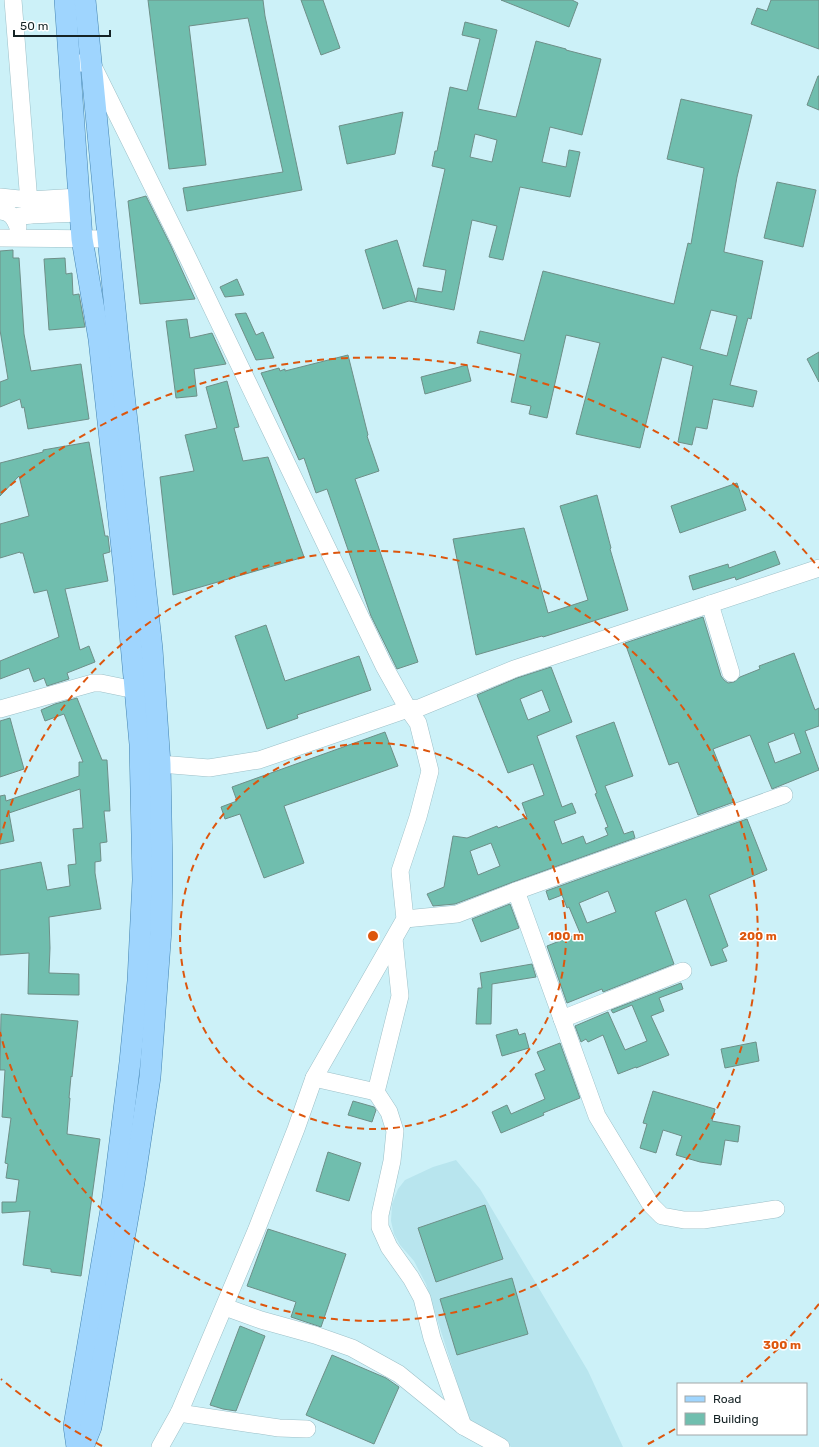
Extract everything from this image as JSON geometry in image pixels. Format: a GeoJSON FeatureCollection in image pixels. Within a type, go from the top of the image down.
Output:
{"type":"FeatureCollection","features":[{"type":"Feature","properties":{"kind":"main road"},"geometry":{"type":"LineString","coordinates":[[65,0],[82,238],[152,649],[160,764],[162,869],[161,930],[150,1077],[134,1182],[92,1420],[83,1447]]}},
{"type":"Feature","properties":{"kind":"main road"},"geometry":{"type":"LineString","coordinates":[[77,1447],[74,1426],[113,1198],[130,1062],[138,981],[142,880],[140,744],[135,690],[108,239],[85,0]]}},
{"type":"Feature","properties":{"kind":"street"},"geometry":{"type":"LineString","coordinates":[[13,0],[19,211],[23,238]]}},
{"type":"Feature","properties":{"kind":"street"},"geometry":{"type":"LineString","coordinates":[[70,64],[91,62],[188,258],[384,666],[408,709],[418,723],[430,770],[418,817],[400,871],[405,919],[314,1078],[296,1129],[225,1307],[179,1413],[160,1447]]}},
{"type":"Feature","properties":{"kind":"street"},"geometry":{"type":"LineString","coordinates":[[0,197],[19,211],[80,205]]}},
{"type":"Feature","properties":{"kind":"street"},"geometry":{"type":"LineString","coordinates":[[0,238],[108,239]]}},
{"type":"Feature","properties":{"kind":"street"},"geometry":{"type":"LineString","coordinates":[[160,764],[209,768],[259,760],[408,709],[419,708],[514,669],[819,568]]}},
{"type":"Feature","properties":{"kind":"street"},"geometry":{"type":"LineString","coordinates":[[710,604],[731,673]]}},
{"type":"Feature","properties":{"kind":"street"},"geometry":{"type":"LineString","coordinates":[[0,708],[93,684],[101,683],[135,690]]}},
{"type":"Feature","properties":{"kind":"street"},"geometry":{"type":"LineString","coordinates":[[405,919],[457,914],[516,891],[784,795]]}},
{"type":"Feature","properties":{"kind":"street"},"geometry":{"type":"LineString","coordinates":[[516,891],[597,1116],[651,1206],[662,1216],[684,1220],[703,1220],[776,1209]]}},
{"type":"Feature","properties":{"kind":"street"},"geometry":{"type":"LineString","coordinates":[[376,1092],[400,996],[394,939]]}},
{"type":"Feature","properties":{"kind":"street"},"geometry":{"type":"LineString","coordinates":[[562,1019],[683,971]]}},
{"type":"Feature","properties":{"kind":"street"},"geometry":{"type":"LineString","coordinates":[[314,1078],[376,1092],[389,1112],[395,1131],[392,1161],[380,1215],[380,1227],[389,1247],[411,1278],[422,1298],[432,1338],[463,1426]]}},
{"type":"Feature","properties":{"kind":"street"},"geometry":{"type":"LineString","coordinates":[[225,1307],[261,1320],[315,1335],[352,1348],[399,1374],[463,1426],[501,1447]]}},
{"type":"Feature","properties":{"kind":"street"},"geometry":{"type":"LineString","coordinates":[[179,1413],[279,1428],[307,1429]]}},
{"type":"Feature","properties":{"kind":"shaded area"},"geometry":{"type":"Polygon","coordinates":[[[456,1160],[480,1189],[588,1371],[623,1447],[511,1447],[502,1438],[469,1420],[426,1284],[414,1261],[400,1245],[394,1234],[391,1221],[392,1204],[398,1189],[405,1180],[433,1167],[456,1160]]]}},
{"type":"Feature","properties":{"kind":"building"},"geometry":{"type":"Polygon","coordinates":[[[148,0],[263,0],[265,16],[302,190],[187,211],[183,188],[283,172],[248,18],[189,26],[206,165],[169,169],[148,0]]]}},
{"type":"Feature","properties":{"kind":"building"},"geometry":{"type":"Polygon","coordinates":[[[301,0],[323,0],[340,48],[321,55],[301,0]]]}},
{"type":"Feature","properties":{"kind":"building"},"geometry":{"type":"Polygon","coordinates":[[[501,0],[572,0],[578,3],[569,27],[501,0]]]}},
{"type":"Feature","properties":{"kind":"building"},"geometry":{"type":"Polygon","coordinates":[[[771,0],[819,0],[819,49],[751,24],[757,8],[767,11],[771,0]]]}},
{"type":"Feature","properties":{"kind":"building"},"geometry":{"type":"Polygon","coordinates":[[[465,22],[497,30],[478,109],[516,117],[536,41],[601,59],[582,135],[550,127],[542,162],[566,167],[569,150],[580,152],[570,197],[520,187],[503,260],[489,257],[497,226],[472,220],[454,310],[409,301],[383,309],[365,250],[397,240],[416,301],[418,288],[442,292],[446,270],[423,266],[445,169],[432,166],[435,151],[437,151],[450,87],[467,91],[480,39],[462,35],[465,22]],[[475,134],[470,157],[492,162],[497,140],[475,134]]]}},
{"type":"Feature","properties":{"kind":"building"},"geometry":{"type":"Polygon","coordinates":[[[819,76],[819,110],[807,105],[819,76]]]}},
{"type":"Feature","properties":{"kind":"building"},"geometry":{"type":"Polygon","coordinates":[[[681,99],[752,115],[737,177],[724,252],[763,261],[751,319],[748,318],[730,385],[757,391],[753,407],[713,399],[707,429],[696,427],[692,445],[678,442],[693,366],[662,357],[640,448],[576,434],[600,343],[566,335],[547,418],[529,414],[531,406],[511,402],[521,354],[477,343],[480,331],[524,341],[543,271],[674,304],[688,243],[691,244],[704,168],[667,159],[681,99]],[[711,310],[700,349],[727,356],[737,316],[711,310]]]}},
{"type":"Feature","properties":{"kind":"building"},"geometry":{"type":"Polygon","coordinates":[[[403,112],[395,154],[347,164],[339,126],[403,112]]]}},
{"type":"Feature","properties":{"kind":"building"},"geometry":{"type":"Polygon","coordinates":[[[777,182],[816,190],[803,247],[764,238],[777,182]]]}},
{"type":"Feature","properties":{"kind":"building"},"geometry":{"type":"Polygon","coordinates":[[[146,196],[195,299],[140,304],[128,201],[146,196]]]}},
{"type":"Feature","properties":{"kind":"building"},"geometry":{"type":"Polygon","coordinates":[[[13,250],[13,258],[19,258],[24,334],[31,371],[81,364],[89,419],[28,429],[24,407],[22,408],[20,399],[0,407],[0,382],[8,379],[0,330],[0,251],[13,250]]]}},
{"type":"Feature","properties":{"kind":"building"},"geometry":{"type":"Polygon","coordinates":[[[65,258],[66,274],[72,273],[73,295],[79,294],[85,327],[49,330],[44,259],[65,258]]]}},
{"type":"Feature","properties":{"kind":"building"},"geometry":{"type":"Polygon","coordinates":[[[237,279],[244,295],[225,297],[220,287],[237,279]]]}},
{"type":"Feature","properties":{"kind":"building"},"geometry":{"type":"Polygon","coordinates":[[[246,313],[256,335],[263,332],[274,358],[256,360],[235,314],[246,313]]]}},
{"type":"Feature","properties":{"kind":"building"},"geometry":{"type":"Polygon","coordinates":[[[187,319],[190,338],[212,333],[226,364],[194,369],[197,396],[176,398],[166,321],[187,319]]]}},
{"type":"Feature","properties":{"kind":"building"},"geometry":{"type":"Polygon","coordinates":[[[819,352],[819,382],[807,359],[819,352]]]}},
{"type":"Feature","properties":{"kind":"building"},"geometry":{"type":"Polygon","coordinates":[[[348,355],[368,435],[367,436],[379,471],[355,479],[418,662],[397,669],[371,616],[327,489],[316,493],[304,458],[299,460],[261,373],[279,368],[280,371],[285,369],[285,371],[348,355]]]}},
{"type":"Feature","properties":{"kind":"building"},"geometry":{"type":"Polygon","coordinates":[[[467,365],[471,381],[425,394],[421,377],[467,365]]]}},
{"type":"Feature","properties":{"kind":"building"},"geometry":{"type":"Polygon","coordinates":[[[227,381],[239,427],[234,428],[243,461],[268,457],[304,557],[173,595],[160,477],[194,471],[185,435],[217,428],[206,387],[227,381]]]}},
{"type":"Feature","properties":{"kind":"building"},"geometry":{"type":"Polygon","coordinates":[[[89,442],[105,536],[108,536],[110,552],[103,554],[108,581],[65,589],[80,650],[89,646],[95,662],[67,673],[69,679],[47,686],[44,678],[34,682],[29,668],[0,679],[0,661],[59,637],[47,590],[34,593],[23,553],[20,552],[0,558],[0,524],[29,516],[19,476],[0,496],[0,463],[43,452],[43,450],[89,442]]]}},
{"type":"Feature","properties":{"kind":"building"},"geometry":{"type":"Polygon","coordinates":[[[737,483],[746,510],[680,533],[671,506],[737,483]]]}},
{"type":"Feature","properties":{"kind":"building"},"geometry":{"type":"Polygon","coordinates":[[[597,495],[611,548],[610,549],[628,610],[543,637],[542,636],[476,655],[453,539],[524,528],[548,613],[588,600],[560,506],[597,495]]]}},
{"type":"Feature","properties":{"kind":"building"},"geometry":{"type":"Polygon","coordinates":[[[775,551],[780,564],[736,580],[735,577],[693,590],[689,576],[728,564],[729,568],[775,551]]]}},
{"type":"Feature","properties":{"kind":"building"},"geometry":{"type":"Polygon","coordinates":[[[703,617],[721,676],[728,683],[734,682],[740,677],[760,669],[759,666],[794,653],[815,710],[819,708],[819,726],[805,731],[819,770],[772,789],[750,735],[713,749],[734,802],[698,815],[678,762],[669,765],[625,643],[703,617]],[[794,733],[768,743],[775,763],[801,753],[794,733]]]}},
{"type":"Feature","properties":{"kind":"building"},"geometry":{"type":"Polygon","coordinates":[[[266,625],[285,681],[359,656],[371,690],[297,715],[298,718],[267,729],[235,636],[266,625]]]}},
{"type":"Feature","properties":{"kind":"building"},"geometry":{"type":"Polygon","coordinates":[[[551,667],[572,722],[537,736],[562,807],[572,803],[576,813],[554,821],[562,844],[583,836],[586,844],[608,835],[605,828],[608,827],[595,794],[597,793],[576,736],[614,722],[633,776],[605,786],[624,834],[633,831],[635,838],[455,904],[433,906],[427,894],[444,887],[453,836],[467,838],[497,826],[498,828],[527,817],[522,803],[544,795],[533,764],[508,773],[477,695],[517,678],[551,667]],[[542,690],[520,699],[528,720],[550,711],[542,690]],[[491,843],[470,851],[478,875],[500,866],[491,843]]]}},
{"type":"Feature","properties":{"kind":"building"},"geometry":{"type":"Polygon","coordinates":[[[77,698],[102,760],[107,760],[110,811],[104,811],[107,842],[100,843],[101,861],[95,862],[95,873],[101,909],[49,917],[49,973],[79,974],[79,995],[28,994],[29,953],[0,955],[0,870],[41,862],[47,890],[70,886],[68,865],[76,864],[73,829],[83,828],[80,789],[9,813],[14,841],[0,844],[0,796],[5,795],[6,801],[79,776],[79,762],[83,762],[64,714],[45,721],[41,710],[55,704],[77,698]]]}},
{"type":"Feature","properties":{"kind":"building"},"geometry":{"type":"Polygon","coordinates":[[[10,718],[24,769],[0,777],[0,721],[10,718]]]}},
{"type":"Feature","properties":{"kind":"building"},"geometry":{"type":"Polygon","coordinates":[[[385,732],[398,766],[284,806],[304,863],[264,878],[240,814],[225,819],[221,807],[237,801],[232,787],[385,732]]]}},
{"type":"Feature","properties":{"kind":"building"},"geometry":{"type":"Polygon","coordinates":[[[747,819],[767,870],[709,895],[728,946],[722,949],[727,961],[711,966],[686,899],[655,912],[674,964],[603,992],[602,989],[567,1003],[547,946],[580,933],[562,895],[549,900],[546,891],[747,819]],[[608,891],[579,903],[587,923],[616,912],[608,891]]]}},
{"type":"Feature","properties":{"kind":"building"},"geometry":{"type":"Polygon","coordinates":[[[510,904],[519,928],[481,942],[472,919],[510,904]]]}},
{"type":"Feature","properties":{"kind":"building"},"geometry":{"type":"Polygon","coordinates":[[[532,964],[536,977],[492,984],[491,1024],[476,1024],[478,988],[482,988],[480,973],[532,964]]]}},
{"type":"Feature","properties":{"kind":"building"},"geometry":{"type":"Polygon","coordinates":[[[681,983],[683,989],[659,998],[664,1011],[651,1016],[669,1055],[618,1074],[603,1035],[588,1042],[586,1039],[581,1042],[575,1026],[608,1012],[625,1050],[647,1041],[632,1005],[613,1013],[611,1010],[681,983]]]}},
{"type":"Feature","properties":{"kind":"building"},"geometry":{"type":"Polygon","coordinates":[[[1,1014],[78,1021],[72,1077],[71,1076],[67,1134],[100,1139],[81,1276],[51,1272],[51,1269],[23,1265],[30,1211],[2,1213],[2,1202],[16,1202],[19,1180],[6,1178],[8,1164],[5,1163],[11,1118],[2,1117],[5,1070],[0,1070],[1,1014]]]}},
{"type":"Feature","properties":{"kind":"building"},"geometry":{"type":"Polygon","coordinates":[[[517,1029],[519,1035],[525,1033],[529,1048],[502,1056],[496,1035],[517,1029]]]}},
{"type":"Feature","properties":{"kind":"building"},"geometry":{"type":"Polygon","coordinates":[[[756,1042],[759,1061],[725,1068],[721,1049],[756,1042]]]}},
{"type":"Feature","properties":{"kind":"building"},"geometry":{"type":"Polygon","coordinates":[[[560,1043],[580,1098],[543,1113],[544,1115],[501,1133],[492,1112],[507,1105],[511,1114],[545,1099],[535,1074],[545,1070],[537,1052],[560,1043]]]}},
{"type":"Feature","properties":{"kind":"building"},"geometry":{"type":"Polygon","coordinates":[[[653,1091],[715,1109],[712,1121],[740,1126],[738,1142],[725,1140],[721,1165],[700,1162],[676,1155],[682,1136],[663,1130],[656,1153],[640,1148],[647,1124],[643,1123],[653,1091]]]}},
{"type":"Feature","properties":{"kind":"building"},"geometry":{"type":"Polygon","coordinates":[[[353,1101],[374,1107],[376,1110],[372,1122],[348,1115],[353,1101]]]}},
{"type":"Feature","properties":{"kind":"building"},"geometry":{"type":"Polygon","coordinates":[[[328,1152],[361,1163],[349,1201],[316,1191],[328,1152]]]}},
{"type":"Feature","properties":{"kind":"building"},"geometry":{"type":"Polygon","coordinates":[[[485,1205],[503,1259],[436,1282],[418,1228],[485,1205]]]}},
{"type":"Feature","properties":{"kind":"building"},"geometry":{"type":"Polygon","coordinates":[[[268,1229],[346,1254],[321,1327],[291,1317],[296,1302],[247,1286],[268,1229]]]}},
{"type":"Feature","properties":{"kind":"building"},"geometry":{"type":"Polygon","coordinates":[[[512,1278],[528,1334],[457,1355],[440,1299],[512,1278]]]}},
{"type":"Feature","properties":{"kind":"building"},"geometry":{"type":"Polygon","coordinates":[[[240,1326],[265,1336],[236,1411],[210,1405],[240,1326]]]}},
{"type":"Feature","properties":{"kind":"building"},"geometry":{"type":"Polygon","coordinates":[[[332,1355],[386,1378],[399,1387],[374,1444],[306,1415],[332,1355]]]}}]}
